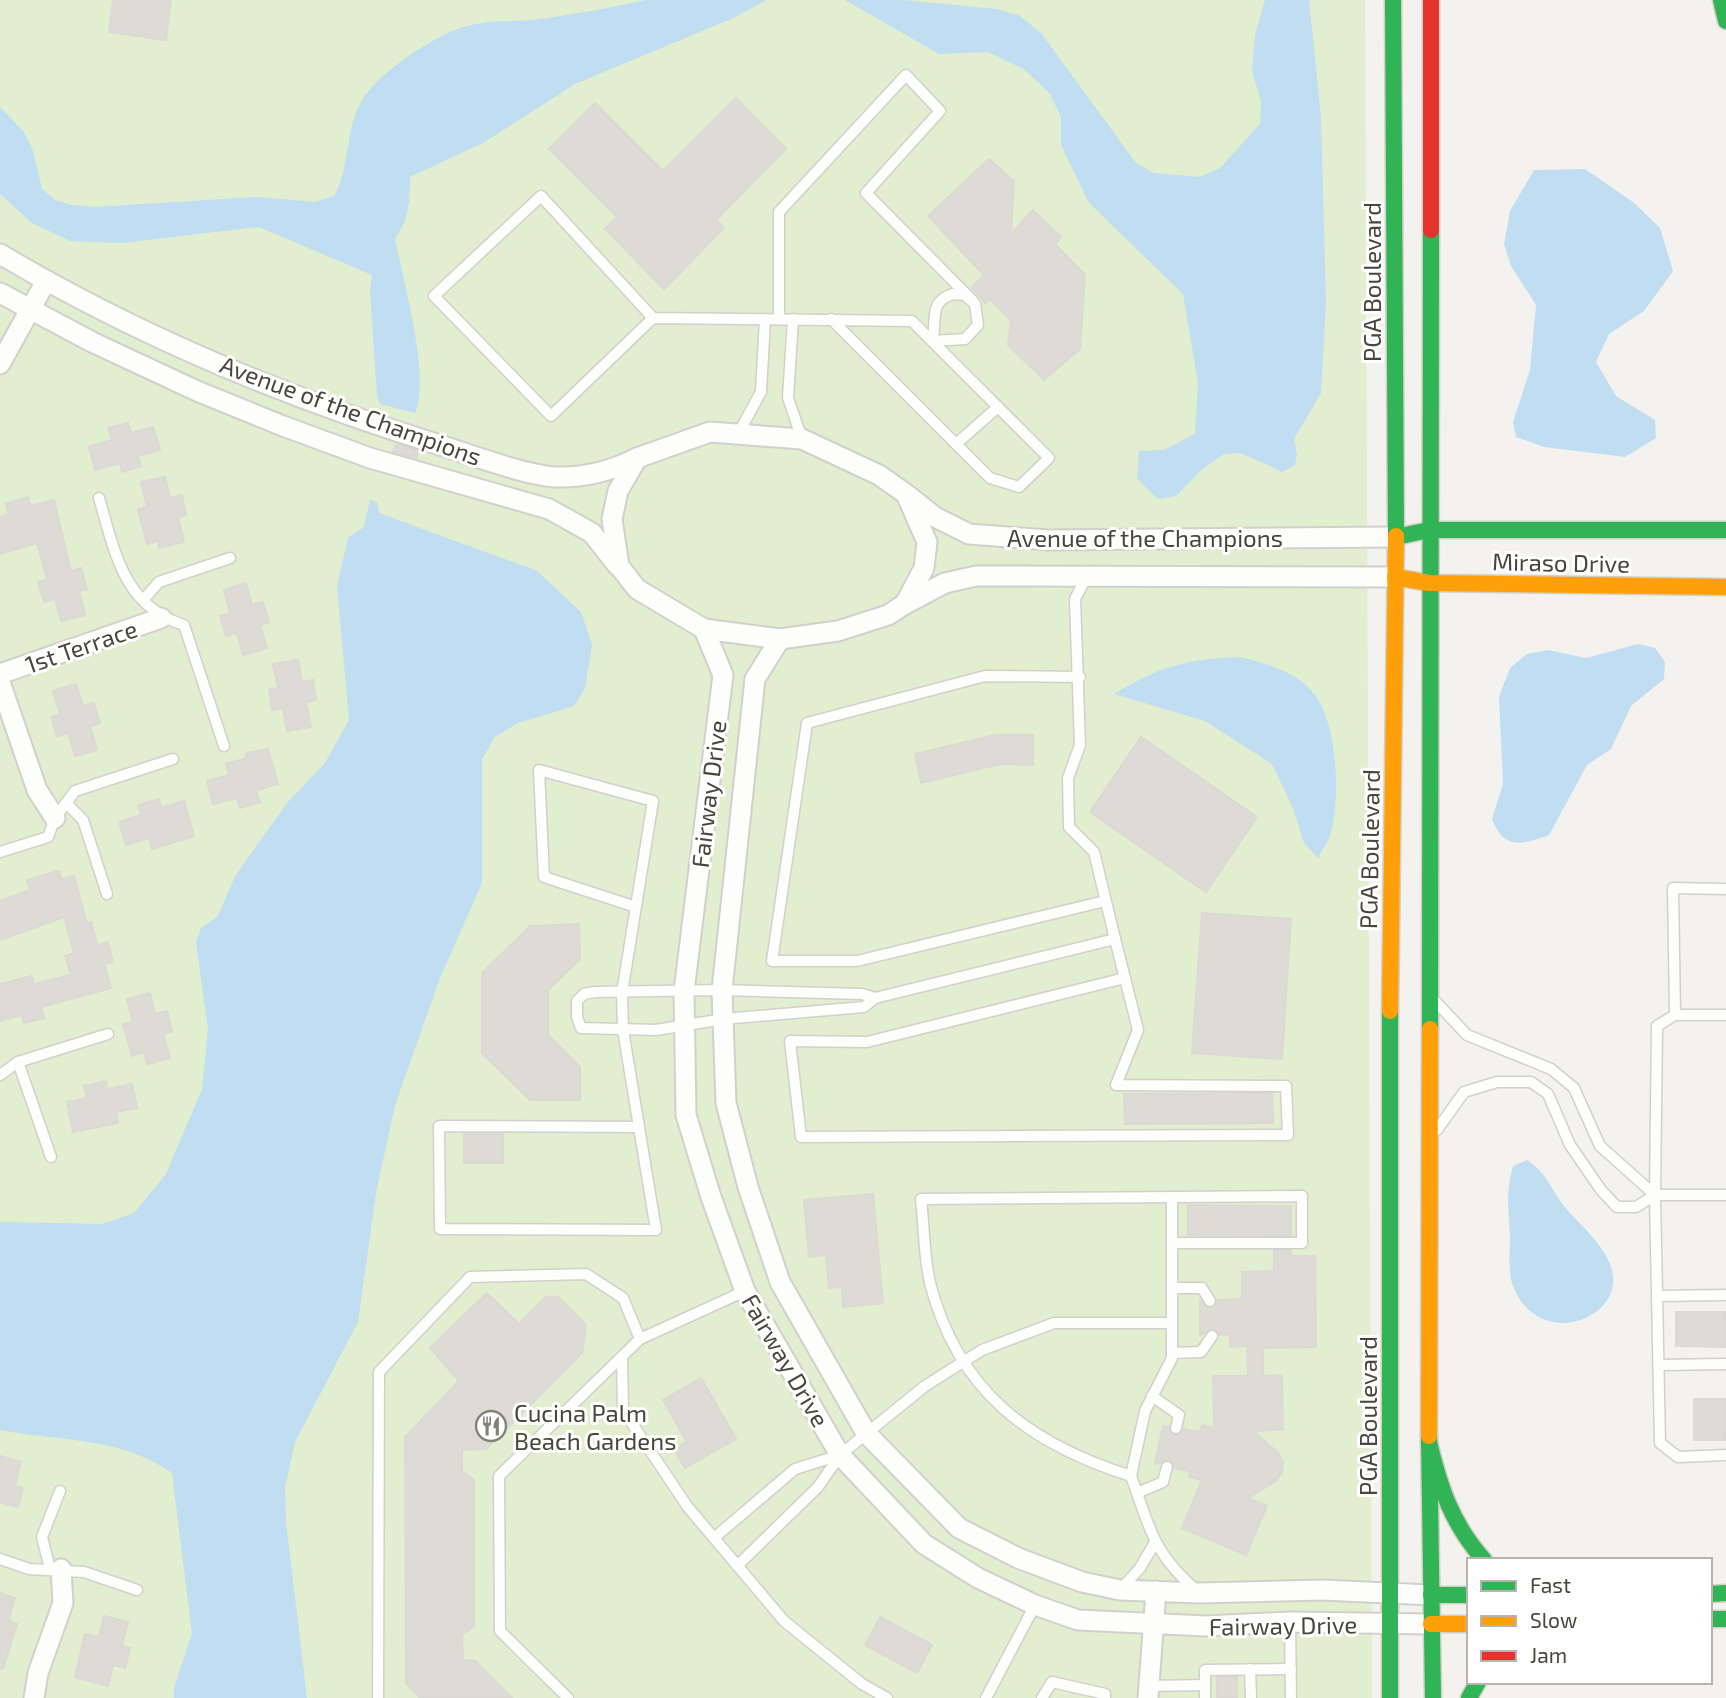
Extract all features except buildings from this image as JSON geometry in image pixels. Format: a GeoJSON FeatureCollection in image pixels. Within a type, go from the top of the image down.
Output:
{"type":"FeatureCollection","features":[{"type":"Feature","properties":{"kind":"main road","name":"PGA Boulevard"},"geometry":{"type":"LineString","coordinates":[[1390,1698],[1389,1059],[1396,537],[1393,0]]}},
{"type":"Feature","properties":{"kind":"main road"},"geometry":{"type":"LineString","coordinates":[[1431,0],[1429,1443],[1433,1698]]}},
{"type":"Feature","properties":{"kind":"main road"},"geometry":{"type":"LineString","coordinates":[[1721,0],[1726,21]]}},
{"type":"Feature","properties":{"kind":"main road","name":"Miraso Drive"},"geometry":{"type":"LineString","coordinates":[[1396,537],[1429,530],[1726,530]]}},
{"type":"Feature","properties":{"kind":"main road","name":"Miraso Drive"},"geometry":{"type":"LineString","coordinates":[[1395,577],[1429,583],[1726,587]]}},
{"type":"Feature","properties":{"kind":"main road"},"geometry":{"type":"LineString","coordinates":[[1429,1443],[1443,1501],[1462,1536],[1482,1558]]}},
{"type":"Feature","properties":{"kind":"main road"},"geometry":{"type":"LineString","coordinates":[[1431,1595],[1467,1595]]}},
{"type":"Feature","properties":{"kind":"main road"},"geometry":{"type":"LineString","coordinates":[[1431,1624],[1467,1624]]}},
{"type":"Feature","properties":{"kind":"street","name":"Avenue of the Champions"},"geometry":{"type":"LineString","coordinates":[[0,254],[46,281],[220,364],[306,399],[482,458],[554,477],[606,473],[637,458],[710,432],[802,439],[879,475],[935,517],[969,534],[1048,540],[1396,537]]}},
{"type":"Feature","properties":{"kind":"street"},"geometry":{"type":"LineString","coordinates":[[0,365],[46,281]]}},
{"type":"Feature","properties":{"kind":"street","name":"Avenue of the Champions"},"geometry":{"type":"LineString","coordinates":[[0,293],[185,386],[283,426],[459,485],[549,509],[592,533],[637,589],[704,629],[780,639],[838,631],[888,615],[945,583],[976,576],[1395,577]]}},
{"type":"Feature","properties":{"kind":"street"},"geometry":{"type":"LineString","coordinates":[[619,566],[612,519],[618,491],[637,458]]}},
{"type":"Feature","properties":{"kind":"street"},"geometry":{"type":"LineString","coordinates":[[905,604],[924,568],[927,542],[906,494]]}},
{"type":"Feature","properties":{"kind":"street","name":"1st Terrace"},"geometry":{"type":"LineString","coordinates":[[0,674],[161,618]]}},
{"type":"Feature","properties":{"kind":"street","name":"Fairway Drive"},"geometry":{"type":"LineString","coordinates":[[704,629],[723,675],[684,991],[686,1115],[711,1197],[746,1291],[840,1454],[924,1544],[978,1578],[1035,1605],[1078,1620],[1152,1626],[1290,1622],[1431,1624]]}},
{"type":"Feature","properties":{"kind":"street","name":"Fairway Drive"},"geometry":{"type":"LineString","coordinates":[[780,639],[755,679],[722,990],[726,1104],[748,1187],[780,1282],[866,1433],[960,1528],[1018,1558],[1082,1582],[1120,1590],[1199,1593],[1390,1592],[1431,1595]]}},
{"type":"Feature","properties":{"kind":"street"},"geometry":{"type":"LineString","coordinates":[[0,682],[37,790],[61,811]]}},
{"type":"Feature","properties":{"kind":"street"},"geometry":{"type":"LineString","coordinates":[[34,1698],[38,1673],[63,1603],[55,1569]]}},
{"type":"Feature","properties":{"kind":"street"},"geometry":{"type":"LineString","coordinates":[[1148,1692],[1156,1591]]}},
{"type":"Feature","properties":{"kind":"lane"},"geometry":{"type":"LineString","coordinates":[[779,319],[779,212],[906,75],[940,111],[866,193],[972,300],[979,319],[972,335],[957,341],[945,338],[932,341]]}},
{"type":"Feature","properties":{"kind":"lane"},"geometry":{"type":"LineString","coordinates":[[653,318],[541,196],[434,296],[551,416],[653,318],[831,319],[912,321],[1049,458],[1018,487],[990,478],[831,319]]}},
{"type":"Feature","properties":{"kind":"lane"},"geometry":{"type":"LineString","coordinates":[[932,341],[935,329],[933,313],[939,301],[953,294],[972,300]]}},
{"type":"Feature","properties":{"kind":"lane"},"geometry":{"type":"LineString","coordinates":[[738,434],[761,392],[765,319]]}},
{"type":"Feature","properties":{"kind":"lane"},"geometry":{"type":"LineString","coordinates":[[793,319],[788,398],[802,439]]}},
{"type":"Feature","properties":{"kind":"lane"},"geometry":{"type":"LineString","coordinates":[[956,444],[998,407]]}},
{"type":"Feature","properties":{"kind":"lane"},"geometry":{"type":"LineString","coordinates":[[99,498],[123,577],[161,618],[184,625],[224,746]]}},
{"type":"Feature","properties":{"kind":"lane"},"geometry":{"type":"LineString","coordinates":[[144,599],[159,582],[230,558]]}},
{"type":"Feature","properties":{"kind":"lane"},"geometry":{"type":"LineString","coordinates":[[1088,575],[1075,599],[1080,677],[1080,745],[1068,778],[1069,828],[1094,852],[1138,1030],[1116,1086],[1286,1087],[1287,1135],[801,1137],[790,1041],[867,1042],[1125,978]]}},
{"type":"Feature","properties":{"kind":"lane"},"geometry":{"type":"LineString","coordinates":[[1080,677],[985,676],[807,723],[772,961],[857,961],[1105,901]]}},
{"type":"Feature","properties":{"kind":"lane"},"geometry":{"type":"LineString","coordinates":[[0,852],[48,837],[75,791],[173,759]]}},
{"type":"Feature","properties":{"kind":"lane"},"geometry":{"type":"LineString","coordinates":[[636,907],[544,877],[539,770],[653,801],[636,907],[622,993],[623,1030],[656,1230],[440,1230],[439,1126],[639,1127]]}},
{"type":"Feature","properties":{"kind":"lane"},"geometry":{"type":"LineString","coordinates":[[61,811],[83,820],[107,894]]}},
{"type":"Feature","properties":{"kind":"lane"},"geometry":{"type":"LineString","coordinates":[[1675,1015],[1673,888],[1726,889]]}},
{"type":"Feature","properties":{"kind":"lane"},"geometry":{"type":"LineString","coordinates":[[875,998],[862,994],[722,990],[584,994],[577,1002],[577,1017],[581,1028],[656,1030],[685,1023],[864,1007],[875,998],[1115,939]]}},
{"type":"Feature","properties":{"kind":"lane"},"geometry":{"type":"LineString","coordinates":[[1430,996],[1467,1035],[1551,1069],[1574,1088],[1600,1146],[1655,1195]]}},
{"type":"Feature","properties":{"kind":"lane"},"geometry":{"type":"LineString","coordinates":[[1726,1015],[1675,1015],[1657,1026],[1655,1195],[1660,1443],[1678,1457],[1726,1455]]}},
{"type":"Feature","properties":{"kind":"lane"},"geometry":{"type":"LineString","coordinates":[[0,1075],[18,1062],[108,1034]]}},
{"type":"Feature","properties":{"kind":"lane"},"geometry":{"type":"LineString","coordinates":[[18,1062],[51,1157]]}},
{"type":"Feature","properties":{"kind":"lane"},"geometry":{"type":"LineString","coordinates":[[1430,1139],[1464,1092],[1497,1082],[1531,1082],[1548,1094],[1570,1145],[1601,1190],[1617,1207],[1636,1207],[1655,1195],[1726,1195]]}},
{"type":"Feature","properties":{"kind":"lane"},"geometry":{"type":"LineString","coordinates":[[1131,1476],[1088,1462],[1023,1427],[973,1377],[951,1341],[930,1283],[921,1199],[1302,1196],[1303,1243],[1172,1243]]}},
{"type":"Feature","properties":{"kind":"lane"},"geometry":{"type":"LineString","coordinates":[[1171,1197],[1172,1353],[1144,1411],[1131,1476],[1154,1544],[1175,1572],[1199,1593]]}},
{"type":"Feature","properties":{"kind":"lane"},"geometry":{"type":"LineString","coordinates":[[378,1698],[379,1372],[470,1277],[586,1274],[623,1298],[640,1339]]}},
{"type":"Feature","properties":{"kind":"lane"},"geometry":{"type":"LineString","coordinates":[[1172,1289],[1202,1288],[1210,1301]]}},
{"type":"Feature","properties":{"kind":"lane"},"geometry":{"type":"LineString","coordinates":[[568,1698],[500,1631],[499,1476],[640,1339],[746,1291]]}},
{"type":"Feature","properties":{"kind":"lane"},"geometry":{"type":"LineString","coordinates":[[1657,1296],[1726,1295]]}},
{"type":"Feature","properties":{"kind":"lane"},"geometry":{"type":"LineString","coordinates":[[737,1566],[818,1487],[840,1454],[925,1386],[982,1350],[1054,1323],[1172,1322]]}},
{"type":"Feature","properties":{"kind":"lane"},"geometry":{"type":"LineString","coordinates":[[1172,1353],[1201,1352],[1212,1336]]}},
{"type":"Feature","properties":{"kind":"lane"},"geometry":{"type":"LineString","coordinates":[[622,1357],[623,1410],[687,1506],[784,1621],[862,1684],[887,1698]]}},
{"type":"Feature","properties":{"kind":"lane"},"geometry":{"type":"LineString","coordinates":[[1658,1365],[1726,1364]]}},
{"type":"Feature","properties":{"kind":"lane"},"geometry":{"type":"LineString","coordinates":[[1152,1396],[1179,1415],[1176,1428]]}},
{"type":"Feature","properties":{"kind":"lane"},"geometry":{"type":"LineString","coordinates":[[714,1538],[795,1469],[840,1454]]}},
{"type":"Feature","properties":{"kind":"lane"},"geometry":{"type":"LineString","coordinates":[[1137,1493],[1163,1482],[1167,1466]]}},
{"type":"Feature","properties":{"kind":"lane"},"geometry":{"type":"LineString","coordinates":[[55,1569],[42,1536],[60,1491]]}},
{"type":"Feature","properties":{"kind":"lane"},"geometry":{"type":"LineString","coordinates":[[1120,1590],[1140,1568],[1154,1544]]}},
{"type":"Feature","properties":{"kind":"lane"},"geometry":{"type":"LineString","coordinates":[[0,1559],[29,1569],[84,1572],[137,1590]]}},
{"type":"Feature","properties":{"kind":"lane"},"geometry":{"type":"LineString","coordinates":[[986,1698],[1035,1605]]}},
{"type":"Feature","properties":{"kind":"lane"},"geometry":{"type":"LineString","coordinates":[[1290,1622],[1291,1698]]}},
{"type":"Feature","properties":{"kind":"lane"},"geometry":{"type":"LineString","coordinates":[[1250,1669],[1251,1698]]}},
{"type":"Feature","properties":{"kind":"lane"},"geometry":{"type":"LineString","coordinates":[[1205,1698],[1205,1670],[1291,1669]]}},
{"type":"Feature","properties":{"kind":"lane"},"geometry":{"type":"LineString","coordinates":[[1042,1698],[1052,1682],[1105,1694],[1105,1698]]}},
{"type":"Feature","properties":{"kind":"lane"},"geometry":{"type":"LineString","coordinates":[[1148,1692],[1205,1685]]}},
{"type":"Feature","properties":{"kind":"green space"},"geometry":{"type":"Polygon","coordinates":[[[0,0],[1365,0],[1372,1698],[0,1698],[0,0]]]}},
{"type":"Feature","properties":{"kind":"water"},"geometry":{"type":"Polygon","coordinates":[[[645,0],[767,0],[731,19],[575,84],[483,143],[410,177],[408,210],[395,239],[418,353],[419,397],[415,413],[380,404],[377,396],[370,290],[372,275],[259,227],[121,243],[70,241],[32,223],[0,194],[0,107],[24,132],[33,151],[42,189],[55,200],[71,205],[95,207],[258,197],[315,202],[334,196],[343,174],[355,115],[368,92],[393,68],[425,45],[471,25],[540,19],[645,0]]]}},
{"type":"Feature","properties":{"kind":"water"},"geometry":{"type":"Polygon","coordinates":[[[845,0],[904,0],[997,9],[1020,16],[1041,33],[1136,163],[1154,173],[1200,177],[1220,168],[1260,124],[1261,101],[1252,71],[1255,35],[1265,0],[1309,0],[1321,117],[1326,303],[1321,393],[1294,439],[1297,454],[1295,465],[1282,472],[1241,453],[1224,454],[1201,470],[1176,496],[1158,499],[1137,479],[1139,451],[1164,450],[1195,434],[1198,383],[1183,294],[1089,203],[1061,145],[1061,117],[1050,94],[1024,69],[988,52],[939,54],[845,0]]]}},
{"type":"Feature","properties":{"kind":"water"},"geometry":{"type":"Polygon","coordinates":[[[1585,169],[1633,202],[1660,228],[1673,271],[1644,311],[1609,334],[1596,362],[1616,396],[1655,420],[1656,438],[1625,457],[1544,447],[1516,437],[1513,422],[1530,370],[1536,305],[1511,266],[1504,244],[1510,211],[1534,170],[1585,169]]]}},
{"type":"Feature","properties":{"kind":"water"},"geometry":{"type":"Polygon","coordinates":[[[370,500],[377,502],[379,513],[537,571],[581,612],[592,645],[585,688],[574,706],[518,723],[495,737],[482,759],[482,883],[440,978],[395,1105],[376,1193],[358,1322],[295,1442],[285,1487],[286,1522],[307,1698],[174,1698],[174,1688],[192,1633],[172,1473],[132,1452],[111,1446],[0,1430],[0,1222],[103,1224],[134,1213],[166,1174],[202,1089],[208,1029],[196,942],[201,928],[218,916],[235,876],[287,803],[325,763],[349,720],[337,586],[348,538],[364,527],[370,500]]]}},
{"type":"Feature","properties":{"kind":"water"},"geometry":{"type":"Polygon","coordinates":[[[1638,644],[1655,648],[1665,662],[1664,679],[1631,706],[1611,749],[1587,765],[1549,835],[1522,843],[1502,836],[1492,819],[1503,784],[1499,697],[1510,668],[1527,654],[1548,650],[1586,658],[1638,644]]]}},
{"type":"Feature","properties":{"kind":"water"},"geometry":{"type":"Polygon","coordinates":[[[1241,657],[1277,668],[1302,682],[1319,701],[1326,717],[1334,755],[1336,795],[1331,833],[1318,858],[1304,843],[1293,808],[1272,764],[1205,721],[1114,694],[1174,666],[1241,657]]]}},
{"type":"Feature","properties":{"kind":"water"},"geometry":{"type":"Polygon","coordinates":[[[1527,1160],[1540,1171],[1564,1206],[1598,1243],[1610,1264],[1613,1283],[1607,1300],[1595,1313],[1578,1321],[1559,1323],[1541,1318],[1524,1305],[1512,1283],[1509,1183],[1513,1166],[1527,1160]]]}},
{"type":"Feature","properties":{"kind":"traffic: fast"},"geometry":{"type":"LineString","coordinates":[[1393,0],[1396,536]]}},
{"type":"Feature","properties":{"kind":"traffic: fast"},"geometry":{"type":"LineString","coordinates":[[1721,0],[1726,21]]}},
{"type":"Feature","properties":{"kind":"traffic: fast"},"geometry":{"type":"LineString","coordinates":[[1430,1029],[1431,230]]}},
{"type":"Feature","properties":{"kind":"traffic: fast"},"geometry":{"type":"LineString","coordinates":[[1396,537],[1429,530],[1726,530]]}},
{"type":"Feature","properties":{"kind":"traffic: fast"},"geometry":{"type":"LineString","coordinates":[[1390,1011],[1390,1698]]}},
{"type":"Feature","properties":{"kind":"traffic: fast"},"geometry":{"type":"LineString","coordinates":[[1429,1436],[1433,1698]]}},
{"type":"Feature","properties":{"kind":"traffic: fast"},"geometry":{"type":"LineString","coordinates":[[1429,1442],[1455,1519],[1482,1558]]}},
{"type":"Feature","properties":{"kind":"traffic: fast"},"geometry":{"type":"LineString","coordinates":[[1712,1594],[1726,1593]]}},
{"type":"Feature","properties":{"kind":"traffic: fast"},"geometry":{"type":"LineString","coordinates":[[1431,1595],[1467,1595]]}},
{"type":"Feature","properties":{"kind":"traffic: fast"},"geometry":{"type":"LineString","coordinates":[[1712,1619],[1726,1619]]}},
{"type":"Feature","properties":{"kind":"traffic: fast"},"geometry":{"type":"LineString","coordinates":[[1469,1698],[1477,1684]]}},
{"type":"Feature","properties":{"kind":"traffic: slow"},"geometry":{"type":"LineString","coordinates":[[1390,1011],[1396,536]]}},
{"type":"Feature","properties":{"kind":"traffic: slow"},"geometry":{"type":"LineString","coordinates":[[1395,577],[1429,583],[1726,587]]}},
{"type":"Feature","properties":{"kind":"traffic: slow"},"geometry":{"type":"LineString","coordinates":[[1429,1436],[1430,1029]]}},
{"type":"Feature","properties":{"kind":"traffic: slow"},"geometry":{"type":"LineString","coordinates":[[1431,1624],[1467,1624]]}},
{"type":"Feature","properties":{"kind":"traffic: jam"},"geometry":{"type":"LineString","coordinates":[[1431,0],[1431,230]]}},
{"type":"Feature","properties":{"kind":"place","name":"Cucina Palm Beach Gardens"},"geometry":{"type":"Point","coordinates":[491,1426]}}]}
